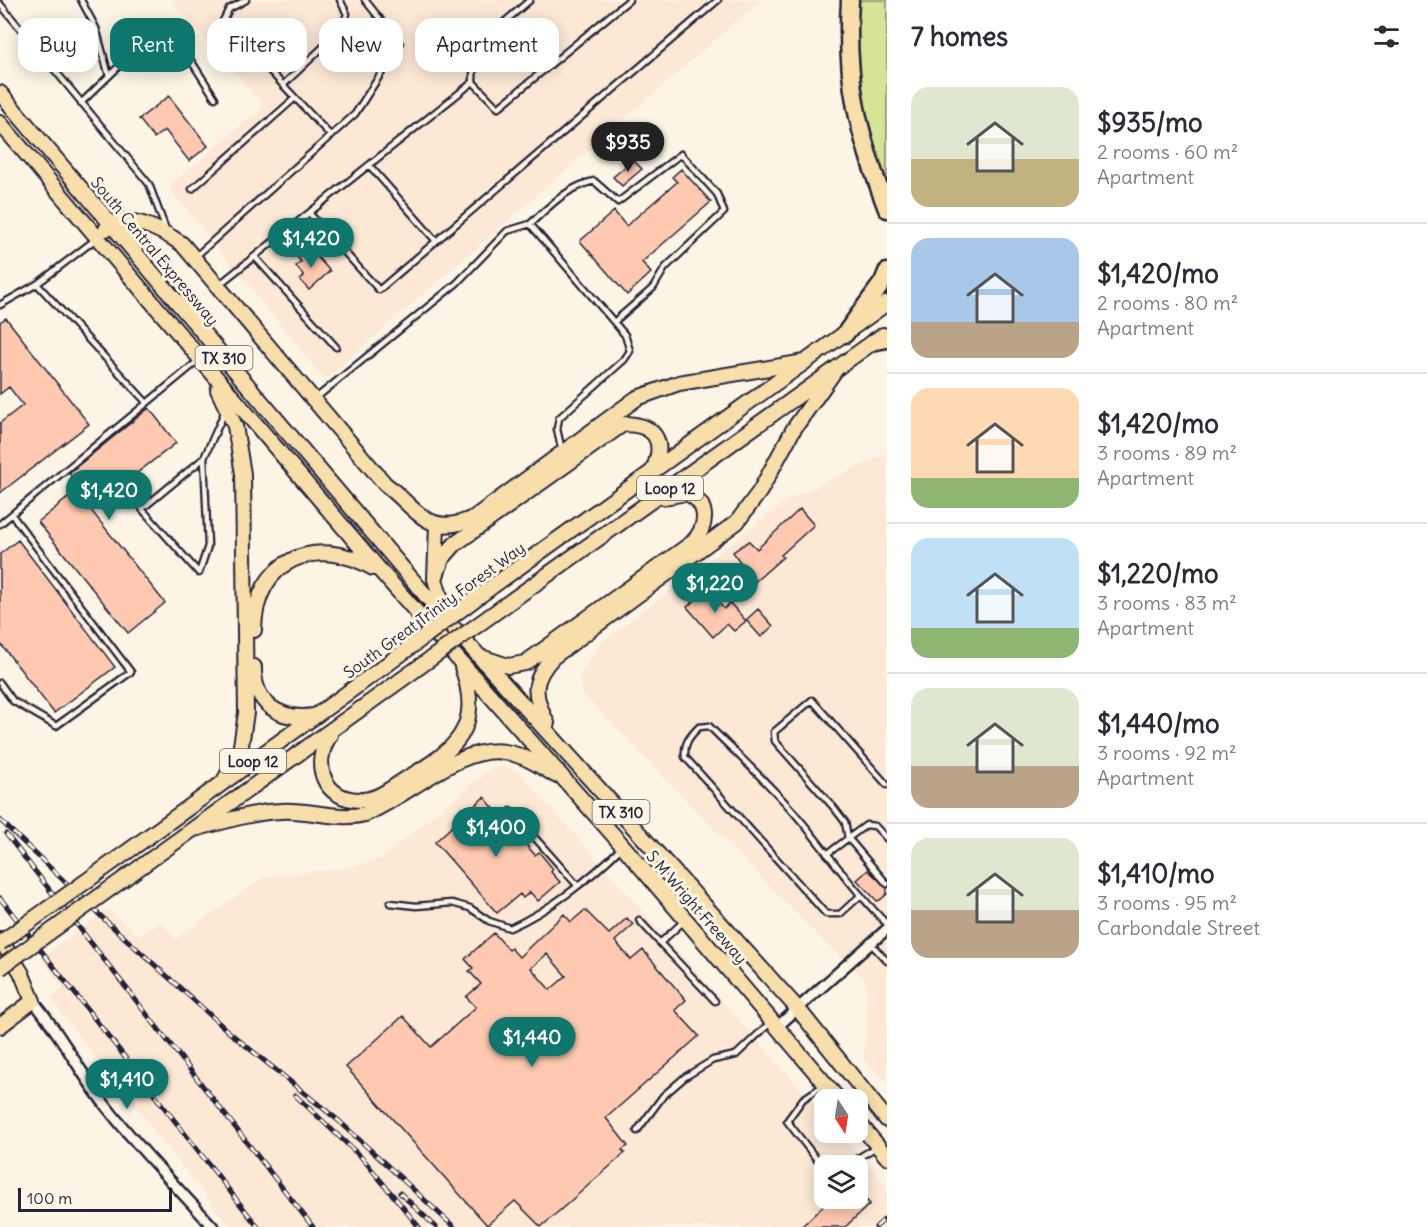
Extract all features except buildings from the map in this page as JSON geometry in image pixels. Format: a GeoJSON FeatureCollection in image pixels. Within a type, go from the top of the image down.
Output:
{"type":"FeatureCollection","features":[{"type":"Feature","properties":{"kind":"highway"},"geometry":{"type":"LineString","coordinates":[[850,0],[848,61],[855,115],[887,209]]}},
{"type":"Feature","properties":{"kind":"highway"},"geometry":{"type":"LineString","coordinates":[[845,334],[883,282],[887,272]]}},
{"type":"Feature","properties":{"kind":"main road","name":"South Central Expressway"},"geometry":{"type":"LineString","coordinates":[[0,93],[449,623]]}},
{"type":"Feature","properties":{"kind":"main road","name":"TX 310"},"geometry":{"type":"LineString","coordinates":[[0,124],[384,575]]}},
{"type":"Feature","properties":{"kind":"main road"},"geometry":{"type":"LineString","coordinates":[[96,238],[111,225],[133,222],[168,235],[194,257],[385,484],[399,495],[414,512],[437,528],[455,535],[473,530]]}},
{"type":"Feature","properties":{"kind":"main road","name":"South Great Trinity Forest Way"},"geometry":{"type":"LineString","coordinates":[[0,941],[120,857],[887,303]]}},
{"type":"Feature","properties":{"kind":"main road","name":"Loop 12"},"geometry":{"type":"LineString","coordinates":[[0,968],[836,369],[883,338]]}},
{"type":"Feature","properties":{"kind":"main road"},"geometry":{"type":"LineString","coordinates":[[201,361],[227,406],[235,426],[243,474],[246,713],[240,752],[224,781]]}},
{"type":"Feature","properties":{"kind":"main road"},"geometry":{"type":"LineString","coordinates":[[437,528],[475,517],[562,452],[651,391],[679,383],[805,362]]}},
{"type":"Feature","properties":{"kind":"main road"},"geometry":{"type":"LineString","coordinates":[[556,740],[537,702],[538,678],[544,667],[553,657],[736,522],[760,490],[793,430],[836,369]]}},
{"type":"Feature","properties":{"kind":"main road"},"geometry":{"type":"LineString","coordinates":[[435,579],[442,559],[473,530],[623,424],[642,425],[655,436],[660,453],[651,475]]}},
{"type":"Feature","properties":{"kind":"main road"},"geometry":{"type":"LineString","coordinates":[[480,656],[500,664],[525,663],[700,535],[704,526],[704,508],[692,496],[678,492],[650,502]]}},
{"type":"Feature","properties":{"kind":"main road"},"geometry":{"type":"LineString","coordinates":[[437,528],[435,579],[437,592],[449,623]]}},
{"type":"Feature","properties":{"kind":"main road"},"geometry":{"type":"LineString","coordinates":[[316,716],[302,718],[275,712],[267,706],[256,686],[254,613],[261,593],[271,577],[283,566],[296,558],[312,554],[342,553],[384,575]]}},
{"type":"Feature","properties":{"kind":"main road","name":"S M Wright Freeway"},"geometry":{"type":"LineString","coordinates":[[384,575],[623,846],[830,1089]]}},
{"type":"Feature","properties":{"kind":"main road","name":"S M Wright Freeway"},"geometry":{"type":"LineString","coordinates":[[449,623],[798,1009],[887,1120]]}},
{"type":"Feature","properties":{"kind":"main road"},"geometry":{"type":"LineString","coordinates":[[334,730],[322,747],[320,759],[328,784],[342,796],[353,799],[363,800],[380,795],[443,757],[459,738],[470,705],[466,679],[459,659]]}},
{"type":"Feature","properties":{"kind":"main road"},"geometry":{"type":"LineString","coordinates":[[194,829],[248,815],[282,811],[346,817],[365,814],[464,758],[488,751],[522,756],[567,782]]}},
{"type":"Feature","properties":{"kind":"main road"},"geometry":{"type":"LineString","coordinates":[[0,941],[21,972],[33,1001],[0,1026]]}},
{"type":"Feature","properties":{"kind":"main road"},"geometry":{"type":"LineString","coordinates":[[868,1134],[882,1151]]}},
{"type":"Feature","properties":{"kind":"street"},"geometry":{"type":"LineString","coordinates":[[776,1023],[798,1009],[887,929]]}},
{"type":"Feature","properties":{"kind":"street"},"geometry":{"type":"LineString","coordinates":[[33,1001],[53,1025],[78,1067],[109,1110],[213,1227]]}},
{"type":"Feature","properties":{"kind":"lane"},"geometry":{"type":"LineString","coordinates":[[81,0],[96,28],[109,76]]}},
{"type":"Feature","properties":{"kind":"lane"},"geometry":{"type":"LineString","coordinates":[[246,0],[229,9],[223,21],[331,136]]}},
{"type":"Feature","properties":{"kind":"lane"},"geometry":{"type":"LineString","coordinates":[[283,85],[341,30],[347,14],[340,0]]}},
{"type":"Feature","properties":{"kind":"lane"},"geometry":{"type":"LineString","coordinates":[[194,257],[355,114],[400,44],[365,0]]}},
{"type":"Feature","properties":{"kind":"lane"},"geometry":{"type":"LineString","coordinates":[[218,286],[472,82],[474,48],[530,0]]}},
{"type":"Feature","properties":{"kind":"lane"},"geometry":{"type":"LineString","coordinates":[[472,82],[498,108],[629,0]]}},
{"type":"Feature","properties":{"kind":"lane"},"geometry":{"type":"LineString","coordinates":[[310,214],[379,290],[718,0]]}},
{"type":"Feature","properties":{"kind":"lane"},"geometry":{"type":"LineString","coordinates":[[0,4],[149,184],[168,235]]}},
{"type":"Feature","properties":{"kind":"lane"},"geometry":{"type":"LineString","coordinates":[[81,103],[128,58],[162,36],[170,36],[179,42],[215,98]]}},
{"type":"Feature","properties":{"kind":"lane"},"geometry":{"type":"LineString","coordinates":[[192,189],[295,98]]}},
{"type":"Feature","properties":{"kind":"lane"},"geometry":{"type":"LineString","coordinates":[[314,400],[457,283],[507,231],[530,224],[566,192],[594,181],[618,202],[681,154],[717,194],[724,212],[665,268],[653,288],[614,322]]}},
{"type":"Feature","properties":{"kind":"lane"},"geometry":{"type":"LineString","coordinates":[[369,165],[436,242]]}},
{"type":"Feature","properties":{"kind":"lane"},"geometry":{"type":"LineString","coordinates":[[530,224],[625,335],[630,351],[624,360],[559,418],[556,429],[562,452]]}},
{"type":"Feature","properties":{"kind":"lane"},"geometry":{"type":"LineString","coordinates":[[0,305],[37,284],[96,238]]}},
{"type":"Feature","properties":{"kind":"lane"},"geometry":{"type":"LineString","coordinates":[[255,257],[336,346]]}},
{"type":"Feature","properties":{"kind":"lane"},"geometry":{"type":"LineString","coordinates":[[37,284],[146,402]]}},
{"type":"Feature","properties":{"kind":"lane"},"geometry":{"type":"LineString","coordinates":[[0,524],[146,402],[201,361]]}},
{"type":"Feature","properties":{"kind":"lane"},"geometry":{"type":"LineString","coordinates":[[204,458],[142,509],[199,573],[208,546],[204,458],[227,406]]}},
{"type":"Feature","properties":{"kind":"lane"},"geometry":{"type":"LineString","coordinates":[[0,683],[13,701],[56,726],[131,672],[12,515]]}},
{"type":"Feature","properties":{"kind":"lane"},"geometry":{"type":"LineString","coordinates":[[887,785],[812,700],[774,732],[775,741],[835,809],[845,822],[848,838],[887,884]]}},
{"type":"Feature","properties":{"kind":"lane"},"geometry":{"type":"LineString","coordinates":[[861,895],[840,914],[826,914],[685,757],[684,746],[690,736],[699,727],[709,726],[790,808],[887,924]]}},
{"type":"Feature","properties":{"kind":"lane"},"geometry":{"type":"LineString","coordinates":[[511,811],[577,885]]}},
{"type":"Feature","properties":{"kind":"lane"},"geometry":{"type":"LineString","coordinates":[[827,854],[866,825],[875,826],[887,839]]}},
{"type":"Feature","properties":{"kind":"lane"},"geometry":{"type":"LineString","coordinates":[[390,903],[416,906],[452,903],[470,908],[489,921],[510,928],[525,921],[602,868],[623,846]]}},
{"type":"Feature","properties":{"kind":"lane"},"geometry":{"type":"LineString","coordinates":[[639,920],[715,1001]]}},
{"type":"Feature","properties":{"kind":"lane"},"geometry":{"type":"LineString","coordinates":[[660,943],[686,920]]}},
{"type":"Feature","properties":{"kind":"lane"},"geometry":{"type":"LineString","coordinates":[[871,944],[887,961]]}},
{"type":"Feature","properties":{"kind":"lane"},"geometry":{"type":"LineString","coordinates":[[637,1131],[663,1096],[685,1077],[713,1060],[736,1055],[776,1023]]}},
{"type":"Feature","properties":{"kind":"lane"},"geometry":{"type":"LineString","coordinates":[[814,1156],[787,1121],[803,1099],[826,1084]]}},
{"type":"Feature","properties":{"kind":"lane"},"geometry":{"type":"LineString","coordinates":[[868,1157],[882,1151]]}},
{"type":"Feature","properties":{"kind":"shaded area"},"geometry":{"type":"Polygon","coordinates":[[[171,0],[761,0],[325,380],[168,187],[264,106],[234,72],[307,72],[307,18],[207,18],[207,41],[195,27],[195,18],[187,18],[171,0]]]}},
{"type":"Feature","properties":{"kind":"shaded area"},"geometry":{"type":"Polygon","coordinates":[[[887,453],[887,1082],[864,1060],[867,982],[819,937],[581,692],[580,675],[600,644],[787,500],[887,453]]]}},
{"type":"Feature","properties":{"kind":"shaded area"},"geometry":{"type":"Polygon","coordinates":[[[502,766],[519,772],[814,1104],[814,1143],[848,1143],[859,1155],[814,1155],[814,1209],[868,1209],[868,1165],[887,1186],[887,1227],[230,1227],[60,1012],[51,997],[63,988],[41,958],[107,909],[139,936],[161,921],[175,939],[264,877],[350,867],[381,859],[490,769],[502,766]]]}},
{"type":"Feature","properties":{"kind":"green space"},"geometry":{"type":"Polygon","coordinates":[[[857,0],[887,0],[887,189],[857,93],[855,49],[857,0]]]}},
{"type":"Feature","properties":{"kind":"railway"},"geometry":{"type":"LineString","coordinates":[[0,820],[105,920],[230,1033],[339,1121],[454,1227]]}},
{"type":"Feature","properties":{"kind":"railway"},"geometry":{"type":"LineString","coordinates":[[6,834],[313,1227]]}},
{"type":"Feature","properties":{"kind":"railway"},"geometry":{"type":"LineString","coordinates":[[0,898],[258,1227]]}},
{"type":"Feature","properties":{"kind":"railway"},"geometry":{"type":"LineString","coordinates":[[295,1095],[363,1159],[419,1227]]}},
{"type":"Feature","properties":{"kind":"railway"},"geometry":{"type":"LineString","coordinates":[[400,1193],[436,1227]]}},
{"type":"Feature","properties":{"kind":"railway"},"geometry":{"type":"LineString","coordinates":[[876,1227],[887,1217]]}}]}
